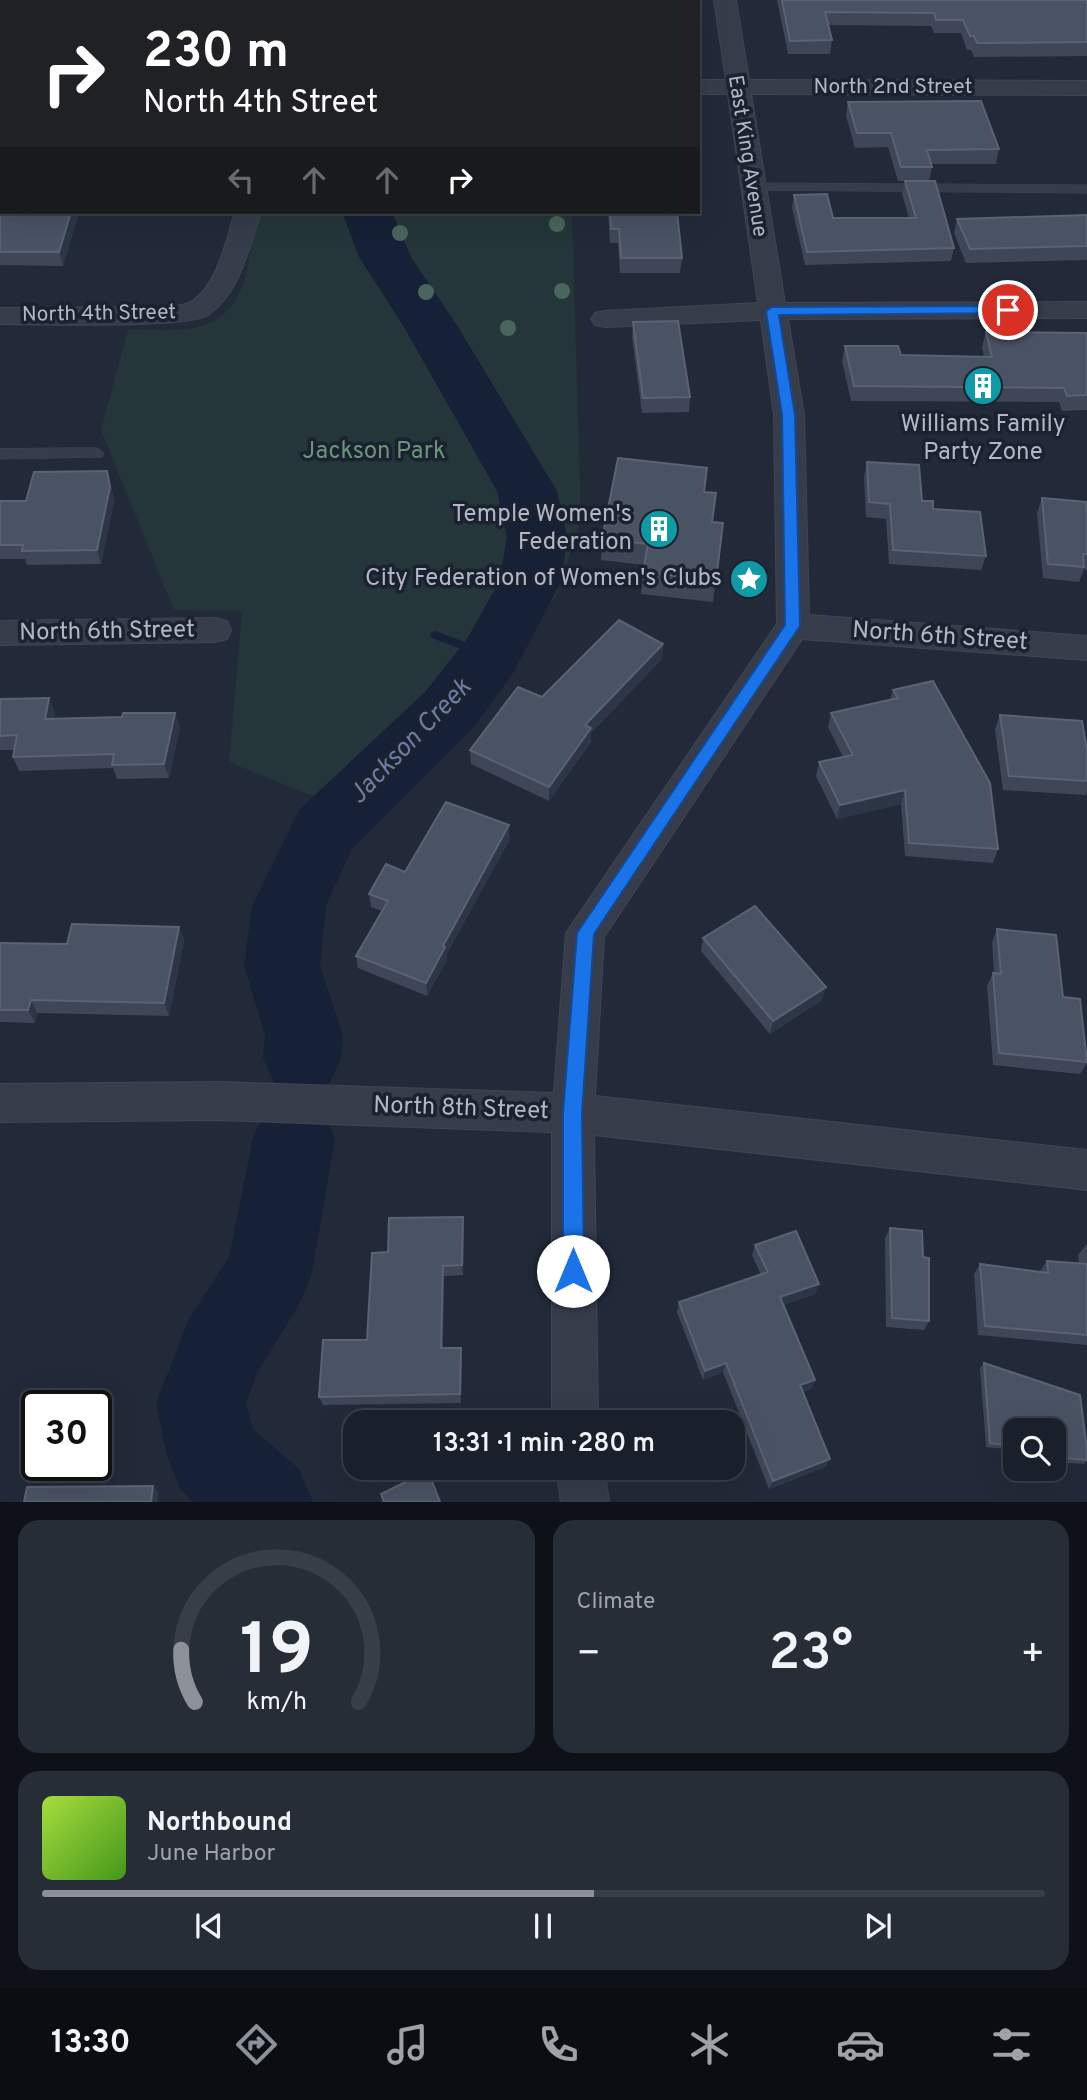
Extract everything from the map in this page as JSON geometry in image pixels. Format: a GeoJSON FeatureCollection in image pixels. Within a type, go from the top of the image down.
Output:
{"type":"FeatureCollection","features":[{"type":"Feature","properties":{"kind":"street","name":"East King Avenue"},"geometry":{"type":"LineString","coordinates":[[724,0],[789,415],[793,626]]}},
{"type":"Feature","properties":{"kind":"street","name":"North 2nd Street"},"geometry":{"type":"LineString","coordinates":[[700,87],[1087,88]]}},
{"type":"Feature","properties":{"kind":"street","name":"North 4th Street"},"geometry":{"type":"LineString","coordinates":[[0,316],[163,315],[197,311],[215,295],[230,265],[247,214]]}},
{"type":"Feature","properties":{"kind":"street"},"geometry":{"type":"LineString","coordinates":[[605,319],[772,311],[1087,310]]}},
{"type":"Feature","properties":{"kind":"street"},"geometry":{"type":"LineString","coordinates":[[575,1410],[573,1113],[585,933],[793,626]]}},
{"type":"Feature","properties":{"kind":"street","name":"North 6th Street"},"geometry":{"type":"LineString","coordinates":[[793,626],[1087,648]]}},
{"type":"Feature","properties":{"kind":"street","name":"North 6th Street"},"geometry":{"type":"LineString","coordinates":[[0,633],[215,630]]}},
{"type":"Feature","properties":{"kind":"street","name":"North 8th Street"},"geometry":{"type":"LineString","coordinates":[[0,1103],[219,1101],[573,1113],[1087,1170]]}},
{"type":"Feature","properties":{"kind":"street"},"geometry":{"type":"LineString","coordinates":[[582,1480],[585,1502]]}},
{"type":"Feature","properties":{"kind":"lane"},"geometry":{"type":"LineString","coordinates":[[752,187],[1087,189]]}},
{"type":"Feature","properties":{"kind":"lane"},"geometry":{"type":"LineString","coordinates":[[0,454],[97,453]]}},
{"type":"Feature","properties":{"kind":"green space","name":"Jackson Park"},"geometry":{"type":"Polygon","coordinates":[[[254,214],[572,214],[581,521],[556,596],[357,814],[229,762],[242,611],[174,610],[101,430],[128,330],[194,328],[213,321],[227,311],[237,298],[244,283],[254,214]]]}},
{"type":"Feature","properties":{"kind":"building"},"geometry":{"type":"Polygon","coordinates":[[[782,0],[1087,0],[1087,42],[977,43],[974,36],[970,36],[963,20],[936,20],[934,13],[825,12],[832,40],[790,41],[782,0]]]}},
{"type":"Feature","properties":{"kind":"building"},"geometry":{"type":"Polygon","coordinates":[[[981,101],[999,149],[927,150],[932,167],[901,167],[891,133],[857,133],[848,102],[981,101]]]}},
{"type":"Feature","properties":{"kind":"building"},"geometry":{"type":"Polygon","coordinates":[[[905,181],[935,181],[954,248],[807,252],[794,195],[827,194],[833,218],[916,218],[905,181]]]}},
{"type":"Feature","properties":{"kind":"building"},"geometry":{"type":"Polygon","coordinates":[[[0,214],[70,214],[59,252],[0,252],[0,214]]]}},
{"type":"Feature","properties":{"kind":"building"},"geometry":{"type":"Polygon","coordinates":[[[610,214],[677,214],[682,258],[621,258],[619,229],[611,229],[610,214]]]}},
{"type":"Feature","properties":{"kind":"building"},"geometry":{"type":"Polygon","coordinates":[[[1087,215],[1087,246],[970,249],[957,219],[1087,215]]]}},
{"type":"Feature","properties":{"kind":"building"},"geometry":{"type":"Polygon","coordinates":[[[678,321],[690,397],[643,398],[633,322],[678,321]]]}},
{"type":"Feature","properties":{"kind":"building"},"geometry":{"type":"Polygon","coordinates":[[[986,332],[1087,333],[1087,395],[1067,396],[1064,388],[854,386],[845,346],[898,346],[901,355],[992,357],[986,332]]]}},
{"type":"Feature","properties":{"kind":"building","name":"Temple Women's Federation"},"geometry":{"type":"Polygon","coordinates":[[[618,458],[707,468],[704,492],[716,493],[712,522],[723,523],[716,581],[643,572],[648,544],[602,539],[618,458]]]}},
{"type":"Feature","properties":{"kind":"building"},"geometry":{"type":"Polygon","coordinates":[[[867,462],[919,465],[922,501],[933,501],[933,509],[980,512],[986,556],[893,550],[890,504],[869,502],[867,462]]]}},
{"type":"Feature","properties":{"kind":"building"},"geometry":{"type":"Polygon","coordinates":[[[107,471],[110,487],[97,550],[22,551],[23,545],[0,545],[0,501],[26,501],[34,472],[107,471]]]}},
{"type":"Feature","properties":{"kind":"building"},"geometry":{"type":"Polygon","coordinates":[[[1042,498],[1086,502],[1087,554],[1083,554],[1084,567],[1048,564],[1042,498]]]}},
{"type":"Feature","properties":{"kind":"building"},"geometry":{"type":"Polygon","coordinates":[[[619,620],[663,644],[585,725],[591,728],[549,787],[470,750],[518,687],[542,697],[619,620]]]}},
{"type":"Feature","properties":{"kind":"building"},"geometry":{"type":"Polygon","coordinates":[[[933,681],[990,783],[998,849],[909,843],[905,790],[840,805],[819,762],[853,755],[831,713],[898,698],[893,690],[933,681]]]}},
{"type":"Feature","properties":{"kind":"building"},"geometry":{"type":"Polygon","coordinates":[[[49,698],[45,719],[122,717],[123,713],[175,713],[164,764],[112,765],[114,754],[13,757],[17,735],[0,736],[0,699],[49,698]]]}},
{"type":"Feature","properties":{"kind":"building"},"geometry":{"type":"Polygon","coordinates":[[[1000,715],[1082,721],[1087,750],[1087,781],[1009,776],[1000,715]]]}},
{"type":"Feature","properties":{"kind":"building"},"geometry":{"type":"Polygon","coordinates":[[[446,802],[509,825],[443,946],[445,947],[426,983],[356,956],[388,901],[369,894],[386,864],[405,872],[446,802]]]}},
{"type":"Feature","properties":{"kind":"building"},"geometry":{"type":"Polygon","coordinates":[[[755,906],[826,987],[773,1021],[703,938],[755,906]]]}},
{"type":"Feature","properties":{"kind":"building"},"geometry":{"type":"Polygon","coordinates":[[[72,924],[179,927],[164,1003],[31,1000],[28,1010],[0,1010],[0,943],[67,944],[72,924]]]}},
{"type":"Feature","properties":{"kind":"building"},"geometry":{"type":"Polygon","coordinates":[[[997,929],[1056,935],[1063,997],[1080,999],[1087,1062],[999,1053],[993,973],[1001,974],[997,929]]]}},
{"type":"Feature","properties":{"kind":"building"},"geometry":{"type":"Polygon","coordinates":[[[463,1217],[462,1265],[443,1266],[441,1348],[461,1348],[460,1394],[319,1397],[323,1340],[367,1340],[372,1253],[388,1252],[389,1218],[463,1217]]]}},
{"type":"Feature","properties":{"kind":"building"},"geometry":{"type":"Polygon","coordinates":[[[890,1228],[922,1231],[923,1257],[929,1258],[929,1321],[892,1318],[890,1228]]]}},
{"type":"Feature","properties":{"kind":"building"},"geometry":{"type":"Polygon","coordinates":[[[796,1231],[819,1284],[780,1297],[815,1380],[800,1385],[830,1459],[773,1481],[726,1363],[705,1371],[679,1302],[768,1272],[755,1245],[796,1231]]]}},
{"type":"Feature","properties":{"kind":"building"},"geometry":{"type":"Polygon","coordinates":[[[1047,1261],[1087,1264],[1087,1335],[985,1326],[980,1264],[1048,1273],[1047,1261]]]}},
{"type":"Feature","properties":{"kind":"building"},"geometry":{"type":"Polygon","coordinates":[[[984,1363],[1080,1395],[1087,1460],[1066,1458],[1066,1418],[1003,1418],[1003,1445],[990,1443],[984,1363]]]}},
{"type":"Feature","properties":{"kind":"building"},"geometry":{"type":"Polygon","coordinates":[[[410,1480],[431,1480],[440,1502],[384,1502],[381,1494],[410,1480]]]}},
{"type":"Feature","properties":{"kind":"building"},"geometry":{"type":"Polygon","coordinates":[[[153,1486],[151,1502],[24,1502],[27,1487],[153,1486]]]}},
{"type":"Feature","properties":{"kind":"waterway","name":"Jackson Creek"},"geometry":{"type":"LineString","coordinates":[[302,1058],[304,1035],[282,965],[289,906],[324,831],[449,710],[490,656],[530,582],[537,537],[527,491],[431,327],[385,257],[368,214]]}},
{"type":"Feature","properties":{"kind":"waterway"},"geometry":{"type":"LineString","coordinates":[[435,635],[490,656]]}},
{"type":"Feature","properties":{"kind":"waterway","name":"Jackson Creek"},"geometry":{"type":"LineString","coordinates":[[266,1502],[213,1456],[201,1403],[220,1350],[269,1273],[294,1138]]}},
{"type":"Feature","properties":{"kind":"place","name":"Williams Family Party Zone"},"geometry":{"type":"Point","coordinates":[983,386]}},
{"type":"Feature","properties":{"kind":"place","name":"Temple Women's Federation"},"geometry":{"type":"Point","coordinates":[659,529]}},
{"type":"Feature","properties":{"kind":"place","name":"City Federation of Women's Clubs"},"geometry":{"type":"Point","coordinates":[749,579]}},
{"type":"Feature","properties":{"kind":"route"},"geometry":{"type":"LineString","coordinates":[[573,1271],[573,1113],[585,933],[793,626],[789,415],[772,311],[1008,310]]}}]}
